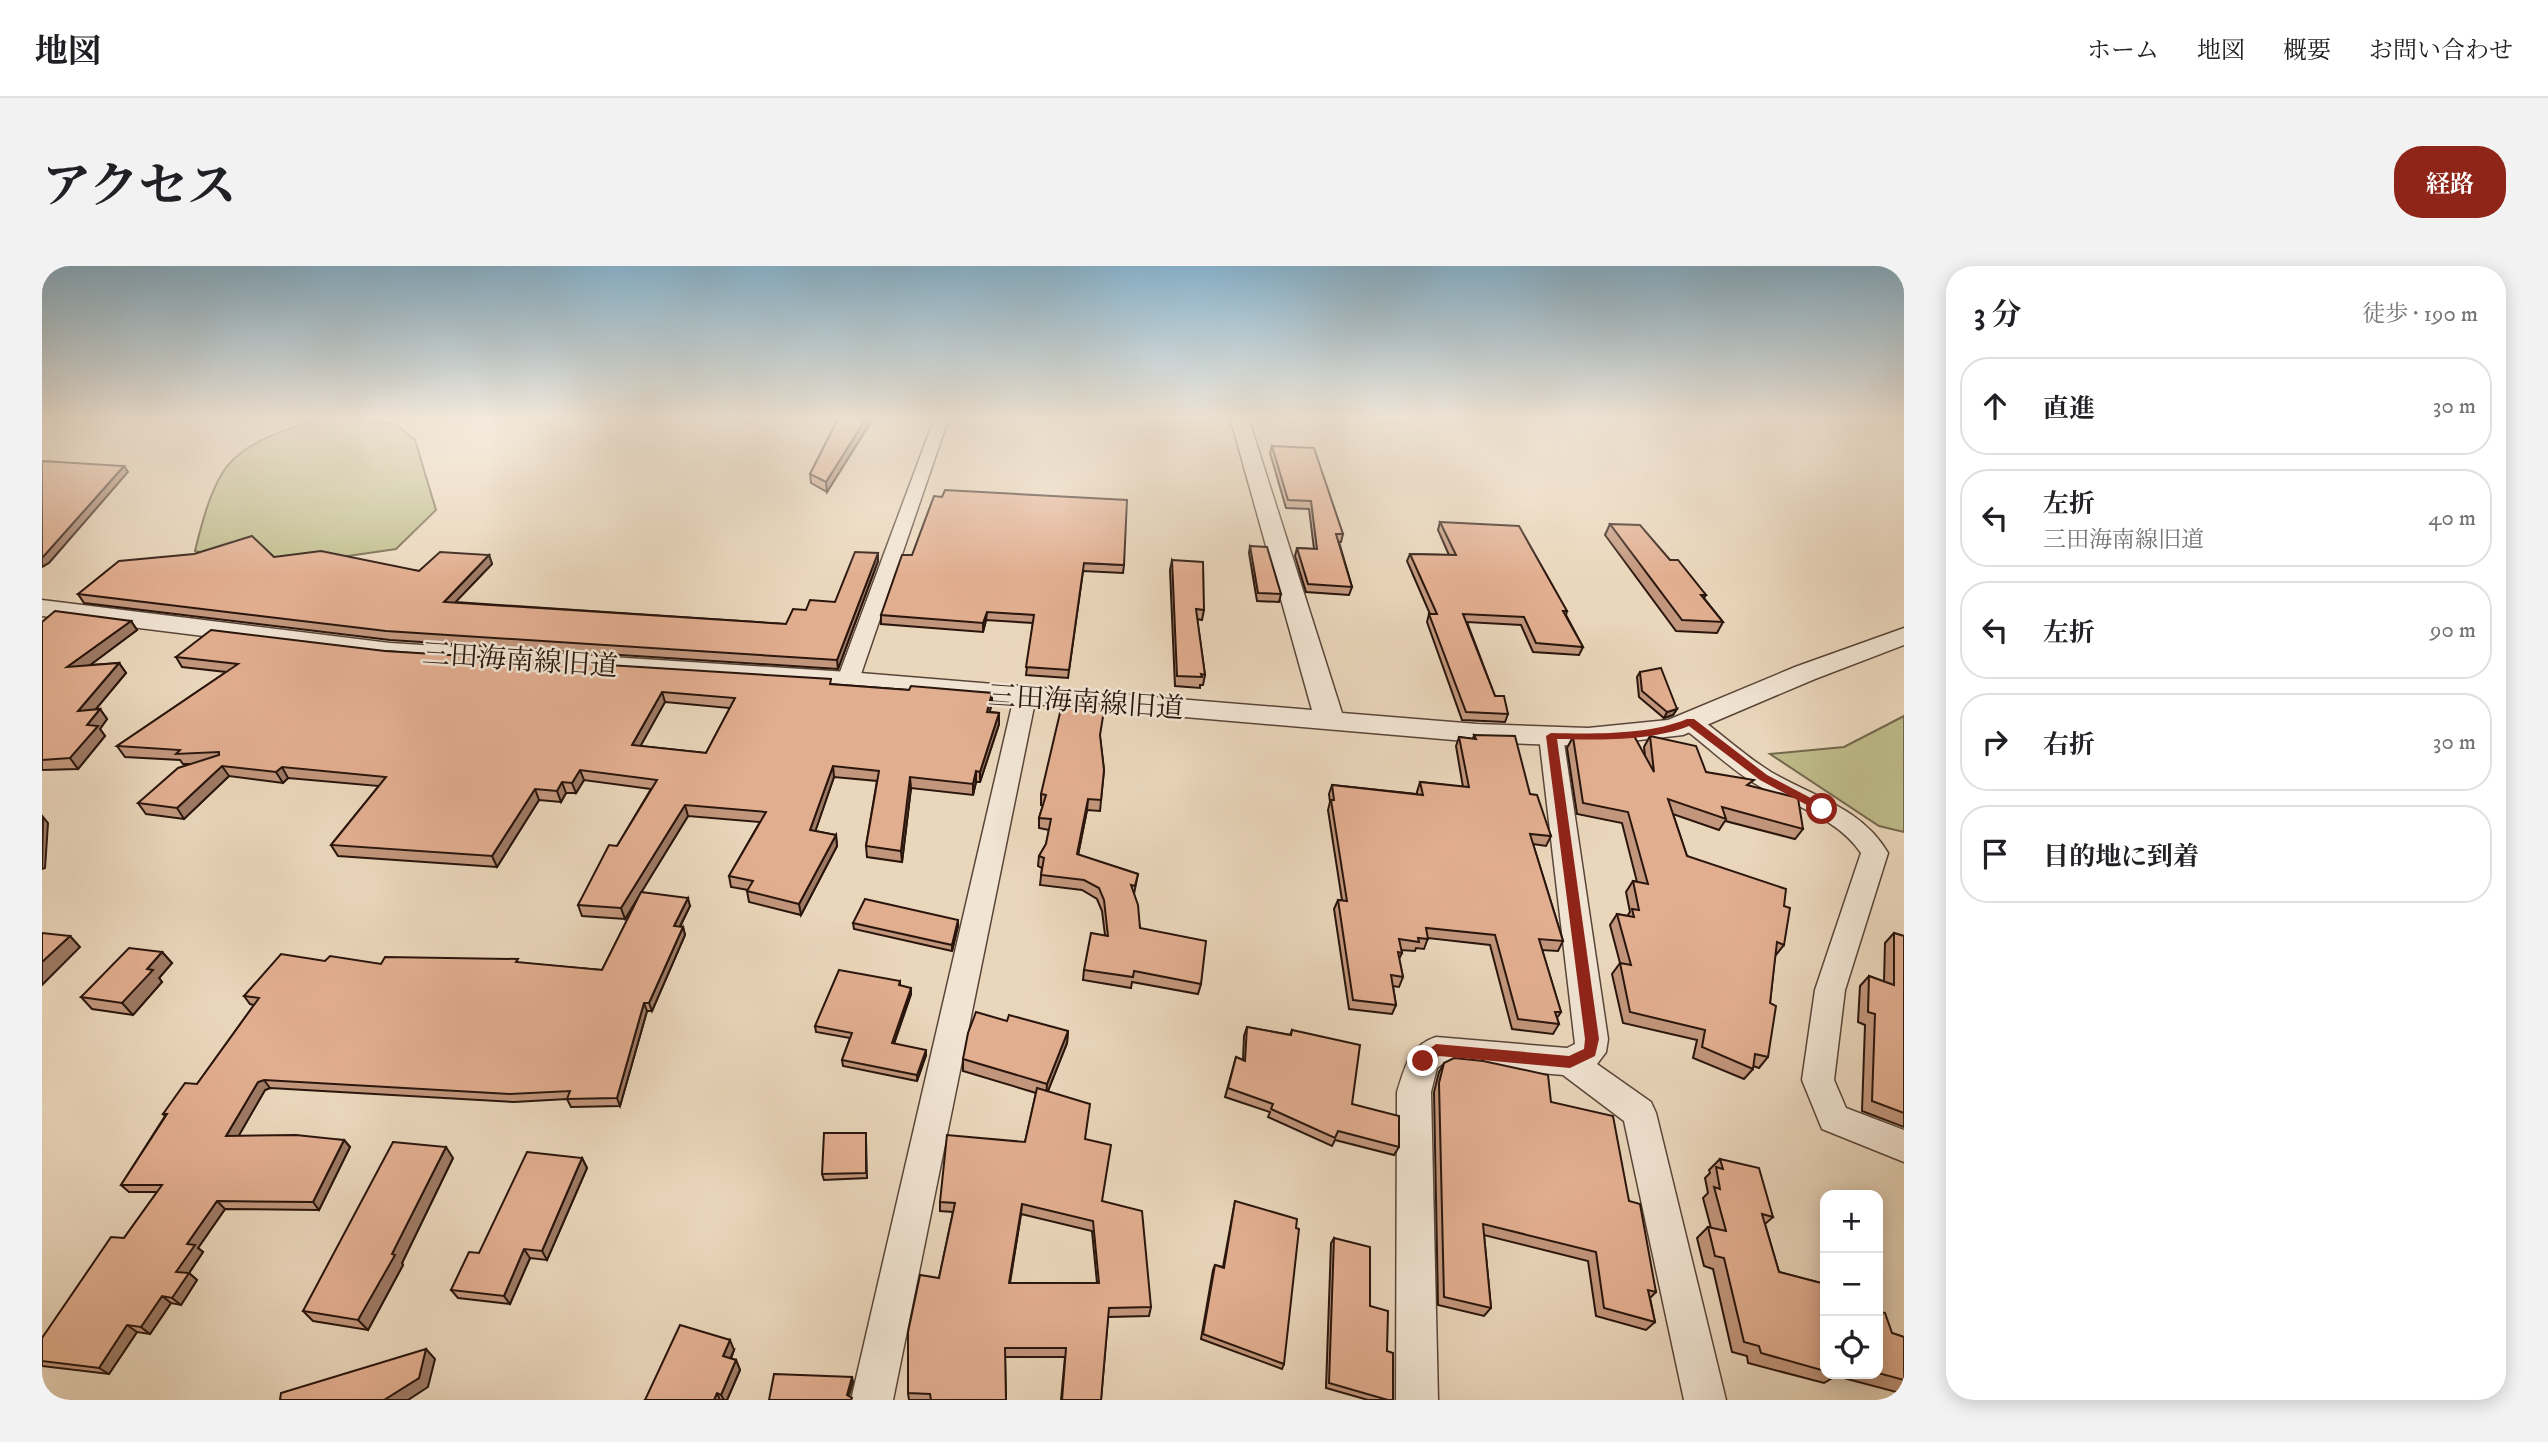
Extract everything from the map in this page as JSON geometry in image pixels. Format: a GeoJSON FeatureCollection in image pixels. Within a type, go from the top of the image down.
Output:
{"type":"FeatureCollection","features":[{"type":"Feature","properties":{"kind":"street"},"geometry":{"type":"LineString","coordinates":[[848,680],[923,470]]}},
{"type":"Feature","properties":{"kind":"street"},"geometry":{"type":"LineString","coordinates":[[1255,470],[1329,719]]}},
{"type":"Feature","properties":{"kind":"street","name":"三田海南線旧道"},"geometry":{"type":"LineString","coordinates":[[42,608],[390,651],[848,680],[1477,733],[1588,737],[1673,729],[1904,636]]}},
{"type":"Feature","properties":{"kind":"street"},"geometry":{"type":"LineString","coordinates":[[872,1400],[1025,697]]}},
{"type":"Feature","properties":{"kind":"street"},"geometry":{"type":"LineString","coordinates":[[1690,722],[1764,778],[1865,836],[1875,853],[1830,990],[1818,1080],[1834,1118],[1904,1146]]}},
{"type":"Feature","properties":{"kind":"street"},"geometry":{"type":"LineString","coordinates":[[1551,736],[1592,1039],[1590,1052],[1570,1062]]}},
{"type":"Feature","properties":{"kind":"street"},"geometry":{"type":"LineString","coordinates":[[1418,1400],[1414,1092],[1423,1061],[1436,1049],[1570,1062],[1639,1113],[1705,1400]]}},
{"type":"Feature","properties":{"kind":"shaded area"},"geometry":{"type":"Polygon","coordinates":[[[224,470],[424,470],[436,510],[396,549],[266,568],[195,551],[204,517],[224,470]]]}},
{"type":"Feature","properties":{"kind":"shaded area"},"geometry":{"type":"Polygon","coordinates":[[[1904,716],[1904,832],[1879,826],[1770,754],[1844,747],[1904,716]]]}},
{"type":"Feature","properties":{"kind":"building"},"geometry":{"type":"Polygon","coordinates":[[[42,470],[121,470],[42,558],[42,470]]]}},
{"type":"Feature","properties":{"kind":"building"},"geometry":{"type":"Polygon","coordinates":[[[812,470],[834,470],[826,482],[810,474],[812,470]]]}},
{"type":"Feature","properties":{"kind":"building"},"geometry":{"type":"Polygon","coordinates":[[[1279,470],[1321,470],[1343,534],[1336,534],[1352,587],[1308,584],[1297,548],[1317,549],[1311,501],[1288,500],[1279,470]]]}},
{"type":"Feature","properties":{"kind":"building"},"geometry":{"type":"Polygon","coordinates":[[[945,490],[1127,500],[1124,565],[1084,563],[1069,670],[1026,667],[1034,615],[987,612],[983,623],[881,615],[902,555],[912,555],[934,496],[942,497],[945,490]]]}},
{"type":"Feature","properties":{"kind":"building"},"geometry":{"type":"Polygon","coordinates":[[[1440,522],[1519,526],[1567,611],[1563,611],[1583,647],[1536,643],[1524,617],[1463,614],[1495,696],[1504,696],[1508,714],[1466,712],[1429,614],[1437,614],[1410,554],[1456,555],[1440,522]]]}},
{"type":"Feature","properties":{"kind":"building"},"geometry":{"type":"Polygon","coordinates":[[[1610,524],[1640,525],[1670,560],[1678,560],[1706,595],[1701,595],[1723,622],[1682,620],[1610,524]]]}},
{"type":"Feature","properties":{"kind":"building"},"geometry":{"type":"Polygon","coordinates":[[[252,536],[274,557],[321,551],[419,571],[440,552],[489,555],[444,602],[786,624],[793,609],[806,610],[810,600],[835,602],[855,552],[878,553],[837,660],[386,631],[78,594],[119,561],[194,554],[252,536]]]}},
{"type":"Feature","properties":{"kind":"building"},"geometry":{"type":"Polygon","coordinates":[[[1250,546],[1267,547],[1281,594],[1258,593],[1250,546]]]}},
{"type":"Feature","properties":{"kind":"building"},"geometry":{"type":"Polygon","coordinates":[[[1172,560],[1203,562],[1204,610],[1196,609],[1205,675],[1201,674],[1202,677],[1177,676],[1172,560]]]}},
{"type":"Feature","properties":{"kind":"building"},"geometry":{"type":"Polygon","coordinates":[[[55,611],[131,621],[67,667],[119,663],[78,711],[100,709],[87,725],[98,726],[70,758],[42,760],[42,622],[55,611]]]}},
{"type":"Feature","properties":{"kind":"building"},"geometry":{"type":"Polygon","coordinates":[[[211,630],[385,651],[831,679],[830,684],[909,690],[911,686],[992,693],[987,712],[999,713],[980,772],[976,771],[973,784],[910,777],[901,851],[866,846],[879,771],[833,766],[810,830],[836,835],[799,904],[747,891],[753,881],[729,876],[766,812],[685,805],[621,908],[578,905],[609,845],[617,846],[657,780],[580,770],[572,783],[562,782],[557,791],[535,789],[492,856],[331,845],[386,777],[282,767],[276,772],[222,766],[177,808],[138,803],[178,768],[219,755],[219,752],[176,754],[180,750],[117,746],[238,664],[176,657],[211,630]],[[662,692],[632,745],[706,753],[735,698],[662,692]]]}},
{"type":"Feature","properties":{"kind":"building"},"geometry":{"type":"Polygon","coordinates":[[[1661,668],[1677,709],[1667,712],[1642,691],[1640,672],[1661,668]]]}},
{"type":"Feature","properties":{"kind":"building"},"geometry":{"type":"Polygon","coordinates":[[[1063,700],[1105,704],[1100,735],[1104,770],[1101,800],[1088,799],[1077,854],[1138,874],[1135,886],[1131,885],[1138,905],[1140,928],[1206,941],[1201,984],[1134,971],[1133,977],[1084,970],[1091,933],[1108,936],[1104,900],[1099,888],[1084,880],[1041,875],[1044,858],[1039,856],[1046,844],[1051,819],[1039,818],[1046,795],[1041,794],[1063,700]]]}},
{"type":"Feature","properties":{"kind":"building"},"geometry":{"type":"Polygon","coordinates":[[[1633,734],[1654,772],[1650,736],[1696,746],[1706,772],[1754,780],[1747,785],[1798,798],[1803,829],[1722,807],[1726,819],[1668,799],[1687,856],[1786,889],[1784,906],[1790,908],[1784,945],[1777,942],[1770,1003],[1776,1006],[1768,1057],[1755,1054],[1753,1069],[1702,1047],[1705,1030],[1630,1012],[1620,963],[1631,965],[1617,914],[1634,917],[1632,909],[1639,910],[1633,881],[1648,884],[1628,812],[1583,803],[1573,737],[1633,734]]]}},
{"type":"Feature","properties":{"kind":"building"},"geometry":{"type":"Polygon","coordinates":[[[1474,735],[1515,736],[1530,794],[1537,795],[1551,836],[1530,834],[1563,941],[1539,939],[1561,1012],[1555,1012],[1559,1024],[1518,1019],[1495,935],[1426,928],[1428,939],[1418,938],[1419,942],[1399,939],[1402,953],[1398,952],[1403,977],[1391,975],[1396,1005],[1353,1000],[1338,900],[1347,901],[1331,800],[1334,800],[1332,785],[1423,795],[1420,782],[1469,787],[1459,737],[1476,739],[1474,735]]]}},
{"type":"Feature","properties":{"kind":"building"},"geometry":{"type":"Polygon","coordinates":[[[641,892],[688,898],[674,926],[683,927],[649,1003],[644,1003],[617,1098],[567,1099],[570,1091],[510,1094],[264,1080],[258,1082],[226,1136],[296,1135],[344,1140],[313,1202],[217,1201],[187,1244],[195,1245],[176,1272],[189,1273],[172,1298],[162,1296],[141,1327],[127,1325],[99,1368],[42,1361],[42,1338],[111,1237],[124,1238],[162,1185],[121,1185],[167,1114],[163,1114],[185,1083],[197,1084],[259,998],[244,996],[281,954],[325,961],[330,956],[381,964],[385,957],[518,959],[516,962],[602,970],[641,892]]]}},
{"type":"Feature","properties":{"kind":"building"},"geometry":{"type":"Polygon","coordinates":[[[865,899],[958,920],[952,945],[853,923],[865,899]]]}},
{"type":"Feature","properties":{"kind":"building"},"geometry":{"type":"Polygon","coordinates":[[[42,933],[70,936],[42,962],[42,933]]]}},
{"type":"Feature","properties":{"kind":"building"},"geometry":{"type":"Polygon","coordinates":[[[1894,933],[1904,936],[1904,1113],[1872,1101],[1875,1014],[1868,1012],[1869,976],[1894,985],[1894,933]]]}},
{"type":"Feature","properties":{"kind":"building"},"geometry":{"type":"Polygon","coordinates":[[[129,948],[162,952],[147,969],[153,970],[122,1003],[81,997],[129,948]]]}},
{"type":"Feature","properties":{"kind":"building"},"geometry":{"type":"Polygon","coordinates":[[[839,970],[900,981],[899,985],[911,988],[892,1043],[926,1050],[917,1075],[842,1060],[852,1033],[815,1026],[839,970]]]}},
{"type":"Feature","properties":{"kind":"building"},"geometry":{"type":"Polygon","coordinates":[[[976,1012],[1007,1021],[1009,1015],[1068,1031],[1047,1084],[963,1059],[968,1033],[976,1012]]]}},
{"type":"Feature","properties":{"kind":"building"},"geometry":{"type":"Polygon","coordinates":[[[1247,1027],[1291,1035],[1292,1030],[1360,1045],[1352,1104],[1399,1116],[1399,1147],[1338,1131],[1335,1138],[1271,1109],[1273,1104],[1228,1088],[1236,1057],[1245,1061],[1247,1027]]]}},
{"type":"Feature","properties":{"kind":"building"},"geometry":{"type":"Polygon","coordinates":[[[1454,1058],[1483,1061],[1548,1075],[1551,1102],[1613,1116],[1629,1201],[1640,1204],[1656,1292],[1648,1290],[1655,1322],[1604,1308],[1596,1252],[1483,1224],[1491,1308],[1444,1297],[1439,1083],[1444,1063],[1454,1058]]]}},
{"type":"Feature","properties":{"kind":"building"},"geometry":{"type":"Polygon","coordinates":[[[1037,1088],[1090,1104],[1085,1139],[1111,1145],[1102,1201],[1142,1211],[1151,1307],[1109,1308],[1101,1400],[1062,1400],[1066,1348],[1005,1348],[1006,1400],[931,1400],[930,1394],[908,1393],[908,1332],[920,1275],[939,1278],[955,1203],[940,1202],[947,1135],[1025,1142],[1037,1088]],[[1022,1204],[1009,1283],[1099,1283],[1093,1221],[1022,1204]]]}},
{"type":"Feature","properties":{"kind":"building"},"geometry":{"type":"Polygon","coordinates":[[[824,1133],[866,1133],[866,1173],[822,1174],[824,1133]]]}},
{"type":"Feature","properties":{"kind":"building"},"geometry":{"type":"Polygon","coordinates":[[[393,1142],[446,1147],[392,1254],[395,1255],[358,1320],[303,1311],[393,1142]]]}},
{"type":"Feature","properties":{"kind":"building"},"geometry":{"type":"Polygon","coordinates":[[[527,1152],[582,1158],[542,1251],[524,1249],[504,1296],[451,1290],[469,1252],[479,1253],[527,1152]]]}},
{"type":"Feature","properties":{"kind":"building"},"geometry":{"type":"Polygon","coordinates":[[[1720,1159],[1759,1168],[1773,1217],[1762,1214],[1779,1272],[1820,1283],[1820,1370],[1761,1353],[1759,1346],[1744,1342],[1724,1258],[1715,1256],[1708,1227],[1726,1231],[1714,1187],[1720,1189],[1716,1167],[1723,1169],[1720,1159]]]}},
{"type":"Feature","properties":{"kind":"building"},"geometry":{"type":"Polygon","coordinates":[[[1235,1201],[1297,1219],[1296,1228],[1299,1229],[1284,1364],[1203,1334],[1215,1265],[1224,1268],[1235,1201]]]}},
{"type":"Feature","properties":{"kind":"building"},"geometry":{"type":"Polygon","coordinates":[[[1334,1238],[1370,1247],[1370,1306],[1388,1311],[1387,1351],[1393,1353],[1393,1400],[1329,1383],[1334,1238]]]}},
{"type":"Feature","properties":{"kind":"building"},"geometry":{"type":"Polygon","coordinates":[[[1883,1313],[1892,1333],[1904,1337],[1904,1380],[1883,1374],[1883,1313]]]}},
{"type":"Feature","properties":{"kind":"building"},"geometry":{"type":"Polygon","coordinates":[[[680,1325],[730,1340],[723,1356],[736,1360],[721,1395],[717,1393],[714,1400],[645,1400],[680,1325]]]}},
{"type":"Feature","properties":{"kind":"building"},"geometry":{"type":"Polygon","coordinates":[[[426,1349],[419,1378],[384,1400],[280,1400],[281,1393],[426,1349]]]}},
{"type":"Feature","properties":{"kind":"building"},"geometry":{"type":"Polygon","coordinates":[[[774,1374],[852,1377],[847,1395],[852,1398],[769,1400],[774,1374]]]}},
{"type":"Feature","properties":{"kind":"route"},"geometry":{"type":"LineString","coordinates":[[1423,1061],[1436,1049],[1570,1062],[1590,1052],[1592,1039],[1551,736],[1588,737],[1673,729],[1690,722],[1764,778],[1822,809]]}}]}
